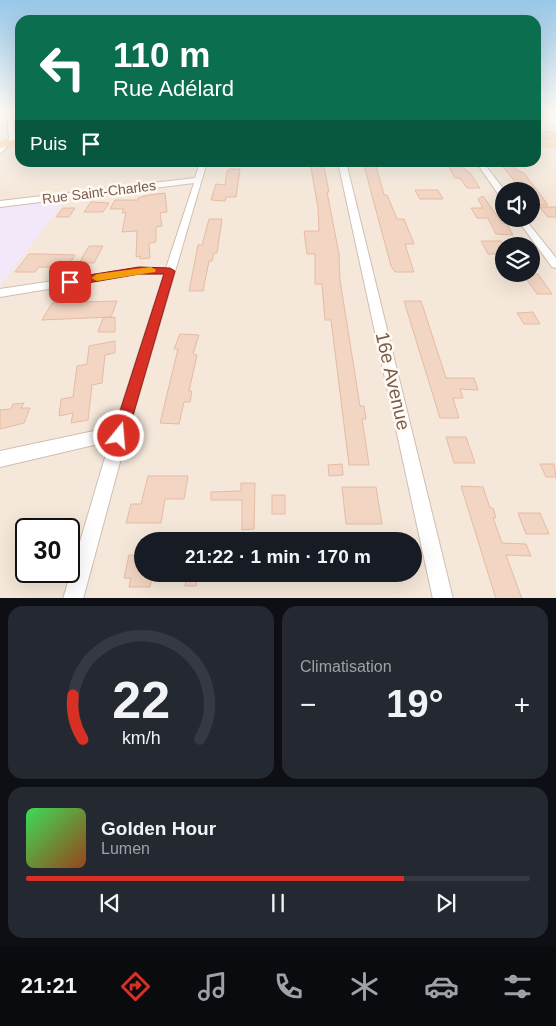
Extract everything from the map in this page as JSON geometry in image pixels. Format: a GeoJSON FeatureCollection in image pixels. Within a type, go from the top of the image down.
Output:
{"type":"FeatureCollection","features":[{"type":"Feature","properties":{"kind":"main road"},"geometry":{"type":"LineString","coordinates":[[541,143],[556,145]]}},
{"type":"Feature","properties":{"kind":"street"},"geometry":{"type":"LineString","coordinates":[[0,152],[10,143]]}},
{"type":"Feature","properties":{"kind":"street"},"geometry":{"type":"LineString","coordinates":[[73,598],[119,436],[202,167]]}},
{"type":"Feature","properties":{"kind":"street","name":"16e Avenue"},"geometry":{"type":"LineString","coordinates":[[343,167],[443,598]]}},
{"type":"Feature","properties":{"kind":"street"},"geometry":{"type":"LineString","coordinates":[[483,167],[495,184]]}},
{"type":"Feature","properties":{"kind":"street","name":"Rue Saint-Charles"},"geometry":{"type":"LineString","coordinates":[[0,204],[198,180]]}},
{"type":"Feature","properties":{"kind":"street"},"geometry":{"type":"LineString","coordinates":[[527,227],[556,265]]}},
{"type":"Feature","properties":{"kind":"street"},"geometry":{"type":"LineString","coordinates":[[0,293],[139,271],[170,271]]}},
{"type":"Feature","properties":{"kind":"street"},"geometry":{"type":"LineString","coordinates":[[0,458],[94,438],[119,436]]}},
{"type":"Feature","properties":{"kind":"shaded area"},"geometry":{"type":"Polygon","coordinates":[[[0,139],[15,139],[15,167],[541,167],[541,139],[556,139],[556,598],[0,598],[0,139]]]}},
{"type":"Feature","properties":{"kind":"shaded area"},"geometry":{"type":"Polygon","coordinates":[[[65,200],[0,286],[0,208],[65,200]]]}},
{"type":"Feature","properties":{"kind":"building"},"geometry":{"type":"Polygon","coordinates":[[[311,167],[324,167],[329,192],[327,192],[339,254],[340,280],[360,406],[364,406],[366,419],[362,419],[369,465],[349,465],[331,320],[325,320],[322,284],[315,284],[315,254],[307,254],[304,231],[319,231],[318,208],[311,167]]]}},
{"type":"Feature","properties":{"kind":"building"},"geometry":{"type":"Polygon","coordinates":[[[364,167],[376,167],[384,195],[387,195],[397,219],[404,219],[414,244],[405,244],[414,272],[395,272],[391,266],[364,167]]]}},
{"type":"Feature","properties":{"kind":"building"},"geometry":{"type":"Polygon","coordinates":[[[449,167],[463,167],[470,173],[480,188],[467,188],[460,178],[455,178],[449,167]]]}},
{"type":"Feature","properties":{"kind":"building"},"geometry":{"type":"Polygon","coordinates":[[[503,167],[514,167],[524,173],[531,182],[515,182],[503,167]]]}},
{"type":"Feature","properties":{"kind":"building"},"geometry":{"type":"Polygon","coordinates":[[[230,169],[240,169],[236,197],[226,197],[225,201],[211,200],[216,184],[225,185],[227,171],[230,169]]]}},
{"type":"Feature","properties":{"kind":"building"},"geometry":{"type":"Polygon","coordinates":[[[415,190],[438,190],[443,199],[420,199],[415,190]]]}},
{"type":"Feature","properties":{"kind":"building"},"geometry":{"type":"Polygon","coordinates":[[[165,193],[167,212],[160,213],[162,226],[156,227],[156,242],[149,243],[150,258],[140,259],[140,256],[136,257],[137,231],[122,232],[126,212],[122,213],[124,209],[110,209],[115,200],[138,200],[138,198],[149,195],[165,193]]]}},
{"type":"Feature","properties":{"kind":"building"},"geometry":{"type":"Polygon","coordinates":[[[540,194],[548,205],[540,205],[540,194]]]}},
{"type":"Feature","properties":{"kind":"building"},"geometry":{"type":"Polygon","coordinates":[[[483,196],[495,213],[495,227],[509,227],[513,235],[496,234],[488,218],[477,218],[471,208],[483,208],[478,199],[483,196]]]}},
{"type":"Feature","properties":{"kind":"building"},"geometry":{"type":"Polygon","coordinates":[[[91,202],[109,203],[103,212],[84,212],[91,202]]]}},
{"type":"Feature","properties":{"kind":"building"},"geometry":{"type":"Polygon","coordinates":[[[540,207],[556,207],[556,217],[548,217],[540,207]]]}},
{"type":"Feature","properties":{"kind":"building"},"geometry":{"type":"Polygon","coordinates":[[[63,208],[75,208],[69,217],[56,217],[63,208]]]}},
{"type":"Feature","properties":{"kind":"building"},"geometry":{"type":"Polygon","coordinates":[[[209,219],[222,219],[217,253],[214,253],[212,261],[209,261],[203,291],[189,291],[198,245],[202,245],[209,219]]]}},
{"type":"Feature","properties":{"kind":"building"},"geometry":{"type":"Polygon","coordinates":[[[481,241],[495,241],[495,254],[488,254],[481,241]]]}},
{"type":"Feature","properties":{"kind":"building"},"geometry":{"type":"Polygon","coordinates":[[[89,246],[103,246],[94,263],[79,263],[89,246]]]}},
{"type":"Feature","properties":{"kind":"building"},"geometry":{"type":"Polygon","coordinates":[[[29,254],[75,255],[67,268],[39,267],[35,272],[15,272],[29,254]]]}},
{"type":"Feature","properties":{"kind":"building"},"geometry":{"type":"Polygon","coordinates":[[[540,277],[552,294],[537,294],[529,282],[540,282],[540,277]]]}},
{"type":"Feature","properties":{"kind":"building"},"geometry":{"type":"Polygon","coordinates":[[[117,301],[111,317],[42,320],[52,303],[117,301]]]}},
{"type":"Feature","properties":{"kind":"building"},"geometry":{"type":"Polygon","coordinates":[[[404,301],[421,301],[446,378],[474,378],[478,390],[460,389],[463,398],[453,398],[459,418],[440,418],[404,301]]]}},
{"type":"Feature","properties":{"kind":"building"},"geometry":{"type":"Polygon","coordinates":[[[533,312],[540,324],[524,324],[517,313],[533,312]]]}},
{"type":"Feature","properties":{"kind":"building"},"geometry":{"type":"Polygon","coordinates":[[[115,317],[115,332],[98,332],[103,318],[115,317]]]}},
{"type":"Feature","properties":{"kind":"building"},"geometry":{"type":"Polygon","coordinates":[[[180,334],[199,335],[193,354],[197,355],[189,391],[192,391],[190,402],[184,402],[179,424],[160,423],[178,349],[174,349],[180,334]]]}},
{"type":"Feature","properties":{"kind":"building"},"geometry":{"type":"Polygon","coordinates":[[[115,341],[115,353],[105,355],[102,383],[92,385],[88,420],[71,423],[73,413],[59,416],[61,399],[73,397],[77,366],[87,364],[89,346],[115,341]]]}},
{"type":"Feature","properties":{"kind":"building"},"geometry":{"type":"Polygon","coordinates":[[[24,403],[21,408],[30,408],[24,423],[0,429],[0,410],[11,409],[13,404],[24,403]]]}},
{"type":"Feature","properties":{"kind":"building"},"geometry":{"type":"Polygon","coordinates":[[[446,437],[466,437],[475,463],[454,463],[446,437]]]}},
{"type":"Feature","properties":{"kind":"building"},"geometry":{"type":"Polygon","coordinates":[[[342,464],[343,475],[329,476],[328,465],[342,464]]]}},
{"type":"Feature","properties":{"kind":"building"},"geometry":{"type":"Polygon","coordinates":[[[540,464],[554,464],[556,477],[546,477],[540,464]]]}},
{"type":"Feature","properties":{"kind":"building"},"geometry":{"type":"Polygon","coordinates":[[[148,476],[188,476],[184,499],[165,499],[161,523],[126,523],[131,504],[141,504],[148,476]]]}},
{"type":"Feature","properties":{"kind":"building"},"geometry":{"type":"Polygon","coordinates":[[[241,483],[255,483],[254,529],[242,530],[242,500],[211,500],[211,492],[241,491],[241,483]]]}},
{"type":"Feature","properties":{"kind":"building"},"geometry":{"type":"Polygon","coordinates":[[[461,486],[483,487],[490,508],[493,508],[496,518],[493,518],[502,543],[526,544],[531,556],[506,555],[522,598],[496,598],[461,486]]]}},
{"type":"Feature","properties":{"kind":"building"},"geometry":{"type":"Polygon","coordinates":[[[342,487],[376,487],[382,524],[346,524],[342,487]]]}},
{"type":"Feature","properties":{"kind":"building"},"geometry":{"type":"Polygon","coordinates":[[[272,495],[285,495],[285,514],[272,514],[272,495]]]}},
{"type":"Feature","properties":{"kind":"building"},"geometry":{"type":"Polygon","coordinates":[[[518,513],[540,513],[549,534],[526,534],[518,513]]]}},
{"type":"Feature","properties":{"kind":"building"},"geometry":{"type":"Polygon","coordinates":[[[129,555],[134,555],[134,582],[151,582],[150,587],[129,587],[131,578],[124,578],[129,555]]]}},
{"type":"Feature","properties":{"kind":"building"},"geometry":{"type":"Polygon","coordinates":[[[186,582],[197,582],[196,586],[185,586],[186,582]]]}},
{"type":"Feature","properties":{"kind":"slow traffic"},"geometry":{"type":"LineString","coordinates":[[97,278],[151,270]]}},
{"type":"Feature","properties":{"kind":"route"},"geometry":{"type":"LineString","coordinates":[[70,282],[139,271],[170,271],[119,436]]}}]}
